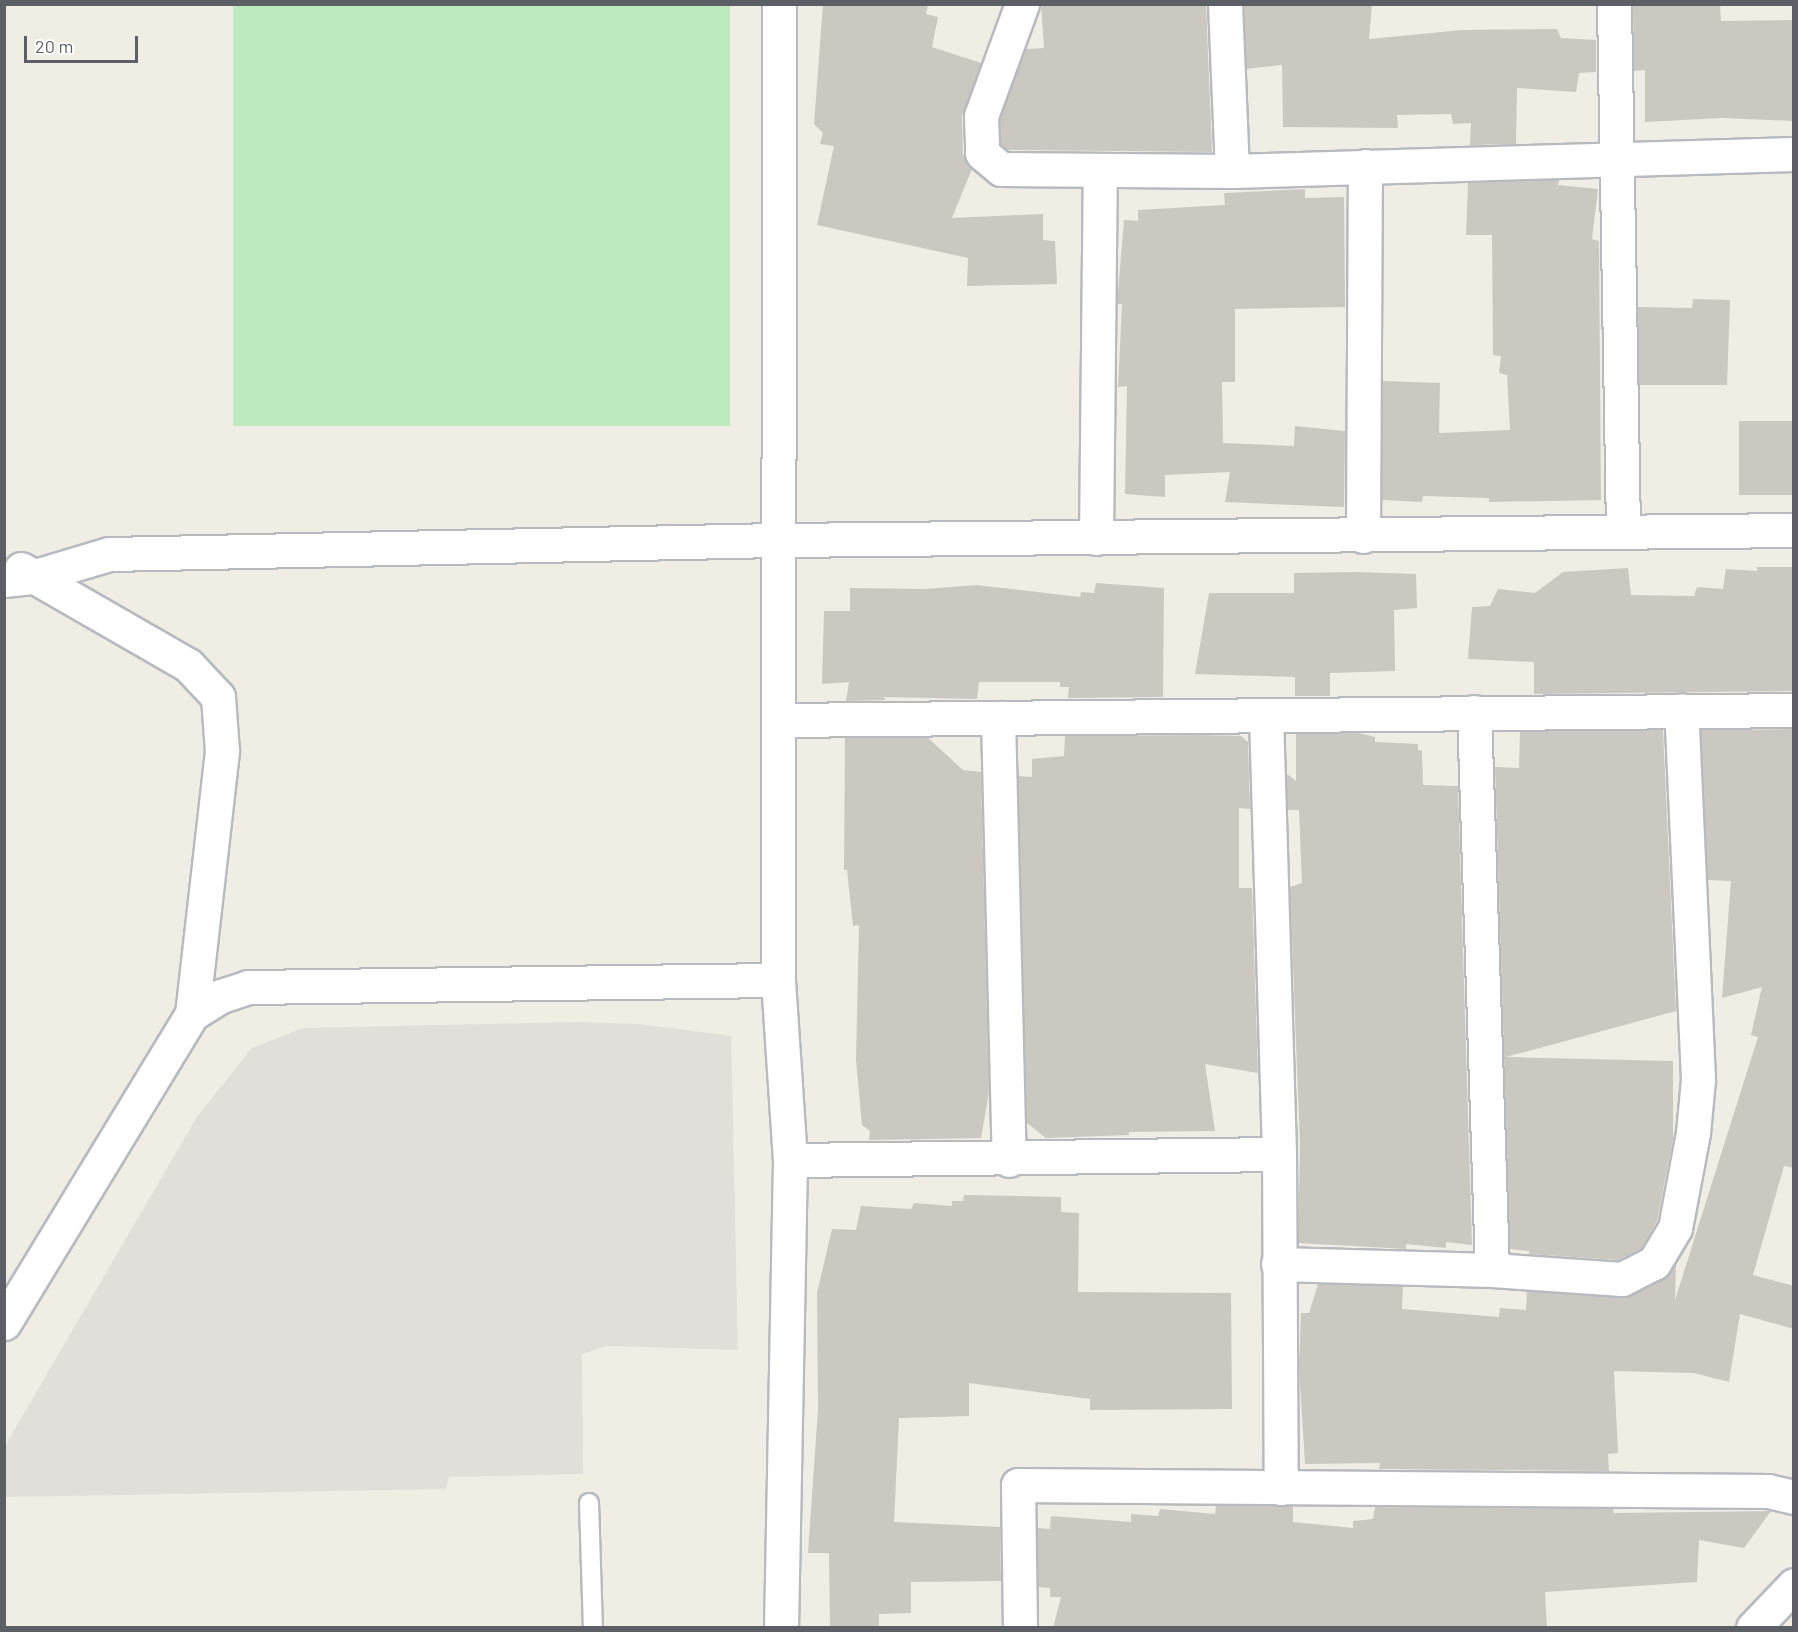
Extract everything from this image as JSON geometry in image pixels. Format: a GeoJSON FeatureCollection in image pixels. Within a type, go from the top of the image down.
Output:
{"type":"FeatureCollection","features":[{"type":"Feature","properties":{"kind":"street"},"geometry":{"type":"LineString","coordinates":[[779,4],[778,981],[789,1160],[781,1628]]}},
{"type":"Feature","properties":{"kind":"street"},"geometry":{"type":"LineString","coordinates":[[1022,4],[981,116],[982,153],[1001,169],[1232,171],[1617,157],[1794,154]]}},
{"type":"Feature","properties":{"kind":"street"},"geometry":{"type":"LineString","coordinates":[[1225,4],[1232,171]]}},
{"type":"Feature","properties":{"kind":"street"},"geometry":{"type":"LineString","coordinates":[[1614,4],[1623,532]]}},
{"type":"Feature","properties":{"kind":"street"},"geometry":{"type":"LineString","coordinates":[[1363,536],[1365,166]]}},
{"type":"Feature","properties":{"kind":"street"},"geometry":{"type":"LineString","coordinates":[[1096,538],[1100,171]]}},
{"type":"Feature","properties":{"kind":"street"},"geometry":{"type":"LineString","coordinates":[[18,578],[109,554],[778,540],[1794,530]]}},
{"type":"Feature","properties":{"kind":"street"},"geometry":{"type":"LineString","coordinates":[[4,557],[18,578],[188,665],[218,697],[222,751],[192,1014],[4,1323]]}},
{"type":"Feature","properties":{"kind":"street"},"geometry":{"type":"LineString","coordinates":[[1278,1264],[1492,1270],[1622,1280],[1654,1263],[1675,1228],[1693,1133],[1698,1079],[1681,710]]}},
{"type":"Feature","properties":{"kind":"street"},"geometry":{"type":"LineString","coordinates":[[778,720],[1794,710]]}},
{"type":"Feature","properties":{"kind":"street"},"geometry":{"type":"LineString","coordinates":[[1474,712],[1492,1270]]}},
{"type":"Feature","properties":{"kind":"street"},"geometry":{"type":"LineString","coordinates":[[1266,715],[1280,1154],[1278,1264],[1281,1488]]}},
{"type":"Feature","properties":{"kind":"street"},"geometry":{"type":"LineString","coordinates":[[999,718],[1009,1160]]}},
{"type":"Feature","properties":{"kind":"street"},"geometry":{"type":"LineString","coordinates":[[192,1014],[248,987],[778,981]]}},
{"type":"Feature","properties":{"kind":"street"},"geometry":{"type":"LineString","coordinates":[[789,1160],[1009,1160],[1280,1154]]}},
{"type":"Feature","properties":{"kind":"street"},"geometry":{"type":"LineString","coordinates":[[1020,1628],[1018,1485],[1768,1491],[1794,1497]]}},
{"type":"Feature","properties":{"kind":"street"},"geometry":{"type":"LineString","coordinates":[[1753,1628],[1794,1585]]}},
{"type":"Feature","properties":{"kind":"lane"},"geometry":{"type":"LineString","coordinates":[[589,1503],[593,1628]]}},
{"type":"Feature","properties":{"kind":"shaded area"},"geometry":{"type":"Polygon","coordinates":[[[574,1022],[640,1024],[731,1036],[738,1350],[607,1346],[582,1354],[583,1474],[449,1477],[446,1489],[5,1497],[5,1446],[197,1117],[252,1048],[303,1028],[574,1022]]]}},
{"type":"Feature","properties":{"kind":"green space"},"geometry":{"type":"Polygon","coordinates":[[[233,5],[730,5],[730,426],[233,426],[233,5]]]}},
{"type":"Feature","properties":{"kind":"building"},"geometry":{"type":"Polygon","coordinates":[[[823,4],[928,4],[926,14],[938,17],[932,47],[981,63],[962,116],[963,154],[972,169],[952,218],[1043,214],[1043,240],[1055,241],[1057,284],[967,286],[968,258],[817,225],[834,146],[820,144],[823,133],[814,124],[823,4]]]}},
{"type":"Feature","properties":{"kind":"building"},"geometry":{"type":"Polygon","coordinates":[[[1041,4],[1206,4],[1212,152],[1008,150],[1001,144],[1000,119],[1026,49],[1044,48],[1041,4]]]}},
{"type":"Feature","properties":{"kind":"building"},"geometry":{"type":"Polygon","coordinates":[[[1244,4],[1372,4],[1369,39],[1462,30],[1557,29],[1561,38],[1596,40],[1596,72],[1579,73],[1576,92],[1517,88],[1516,144],[1470,145],[1471,123],[1453,124],[1451,114],[1397,115],[1398,128],[1283,127],[1282,65],[1246,69],[1244,4]]]}},
{"type":"Feature","properties":{"kind":"building"},"geometry":{"type":"Polygon","coordinates":[[[1633,4],[1720,4],[1721,21],[1794,20],[1794,121],[1722,118],[1645,122],[1645,70],[1634,71],[1633,4]]]}},
{"type":"Feature","properties":{"kind":"building"},"geometry":{"type":"Polygon","coordinates":[[[1559,180],[1558,185],[1598,189],[1592,239],[1599,241],[1601,500],[1489,502],[1489,498],[1423,496],[1422,502],[1382,500],[1383,381],[1440,383],[1439,433],[1510,430],[1507,375],[1499,373],[1501,356],[1493,355],[1492,235],[1466,235],[1468,183],[1559,180]]]}},
{"type":"Feature","properties":{"kind":"building"},"geometry":{"type":"Polygon","coordinates":[[[1305,189],[1305,198],[1344,197],[1345,307],[1235,309],[1235,382],[1222,382],[1223,443],[1294,446],[1295,426],[1345,431],[1344,507],[1225,502],[1230,472],[1165,475],[1165,497],[1125,494],[1127,386],[1118,387],[1122,304],[1117,304],[1124,220],[1138,221],[1138,210],[1225,205],[1224,193],[1305,189]]]}},
{"type":"Feature","properties":{"kind":"building"},"geometry":{"type":"Polygon","coordinates":[[[1693,299],[1730,300],[1727,385],[1639,385],[1638,307],[1692,308],[1693,299]]]}},
{"type":"Feature","properties":{"kind":"building"},"geometry":{"type":"Polygon","coordinates":[[[1739,421],[1794,421],[1794,495],[1739,495],[1739,421]]]}},
{"type":"Feature","properties":{"kind":"building"},"geometry":{"type":"Polygon","coordinates":[[[1757,567],[1794,567],[1794,691],[1534,694],[1534,662],[1468,659],[1472,607],[1490,606],[1498,589],[1535,593],[1563,572],[1628,568],[1631,595],[1694,596],[1697,587],[1723,589],[1726,569],[1757,571],[1757,567]]]}},
{"type":"Feature","properties":{"kind":"building"},"geometry":{"type":"Polygon","coordinates":[[[1294,573],[1416,574],[1417,608],[1394,610],[1395,671],[1330,673],[1330,696],[1295,696],[1295,677],[1195,674],[1209,593],[1294,593],[1294,573]]]}},
{"type":"Feature","properties":{"kind":"building"},"geometry":{"type":"Polygon","coordinates":[[[1096,583],[1164,588],[1163,697],[1068,698],[1069,687],[1060,687],[1060,682],[979,682],[977,699],[883,697],[886,700],[846,701],[849,682],[822,684],[824,611],[850,611],[850,588],[925,589],[976,585],[1080,597],[1081,592],[1094,593],[1096,583]]]}},
{"type":"Feature","properties":{"kind":"building"},"geometry":{"type":"Polygon","coordinates":[[[1794,729],[1794,1168],[1784,1166],[1753,1275],[1794,1286],[1794,1329],[1740,1314],[1729,1382],[1694,1373],[1614,1371],[1618,1453],[1608,1454],[1609,1471],[1379,1469],[1380,1463],[1305,1464],[1299,1367],[1301,1313],[1309,1313],[1318,1284],[1403,1286],[1402,1309],[1499,1317],[1500,1308],[1526,1310],[1527,1291],[1630,1296],[1663,1279],[1676,1263],[1675,1300],[1758,1037],[1751,1035],[1762,987],[1722,998],[1731,881],[1708,880],[1701,730],[1794,729]]]}},
{"type":"Feature","properties":{"kind":"building"},"geometry":{"type":"Polygon","coordinates":[[[1663,730],[1676,1011],[1506,1057],[1673,1061],[1673,1139],[1657,1221],[1641,1249],[1618,1260],[1529,1254],[1529,1251],[1510,1249],[1495,767],[1519,768],[1520,731],[1663,730]]]}},
{"type":"Feature","properties":{"kind":"building"},"geometry":{"type":"Polygon","coordinates":[[[1358,733],[1375,737],[1375,742],[1418,744],[1418,750],[1422,751],[1423,785],[1458,786],[1472,1245],[1446,1242],[1446,1248],[1406,1244],[1406,1249],[1298,1243],[1300,1145],[1290,887],[1302,883],[1299,810],[1288,810],[1286,773],[1296,781],[1296,734],[1358,733]]]}},
{"type":"Feature","properties":{"kind":"building"},"geometry":{"type":"Polygon","coordinates":[[[1065,736],[1241,736],[1248,742],[1250,809],[1239,808],[1239,888],[1252,888],[1258,1073],[1205,1064],[1215,1131],[1129,1132],[1129,1135],[1046,1138],[1027,1123],[1018,776],[1032,777],[1032,759],[1064,756],[1065,736]]]}},
{"type":"Feature","properties":{"kind":"building"},"geometry":{"type":"Polygon","coordinates":[[[927,737],[963,770],[981,772],[989,1092],[981,1138],[869,1140],[870,1131],[862,1125],[856,1060],[859,925],[853,926],[847,870],[844,870],[845,738],[927,737]]]}},
{"type":"Feature","properties":{"kind":"building"},"geometry":{"type":"Polygon","coordinates":[[[964,1195],[1061,1197],[1061,1212],[1079,1213],[1078,1292],[1231,1293],[1232,1409],[1090,1410],[1090,1399],[969,1383],[969,1416],[899,1418],[894,1522],[1000,1527],[1001,1581],[911,1582],[911,1613],[879,1614],[879,1628],[830,1628],[829,1553],[808,1553],[818,1409],[817,1293],[832,1229],[856,1230],[861,1206],[911,1209],[914,1203],[952,1206],[952,1201],[963,1201],[964,1195]]]}},
{"type":"Feature","properties":{"kind":"building"},"geometry":{"type":"Polygon","coordinates":[[[1216,1506],[1293,1506],[1293,1522],[1353,1528],[1353,1521],[1373,1519],[1375,1507],[1613,1509],[1614,1513],[1771,1511],[1744,1548],[1699,1540],[1697,1582],[1545,1592],[1547,1628],[1053,1628],[1061,1597],[1050,1597],[1050,1588],[1038,1587],[1037,1528],[1050,1529],[1051,1516],[1131,1522],[1131,1514],[1158,1516],[1160,1509],[1215,1514],[1216,1506]]]}}]}
